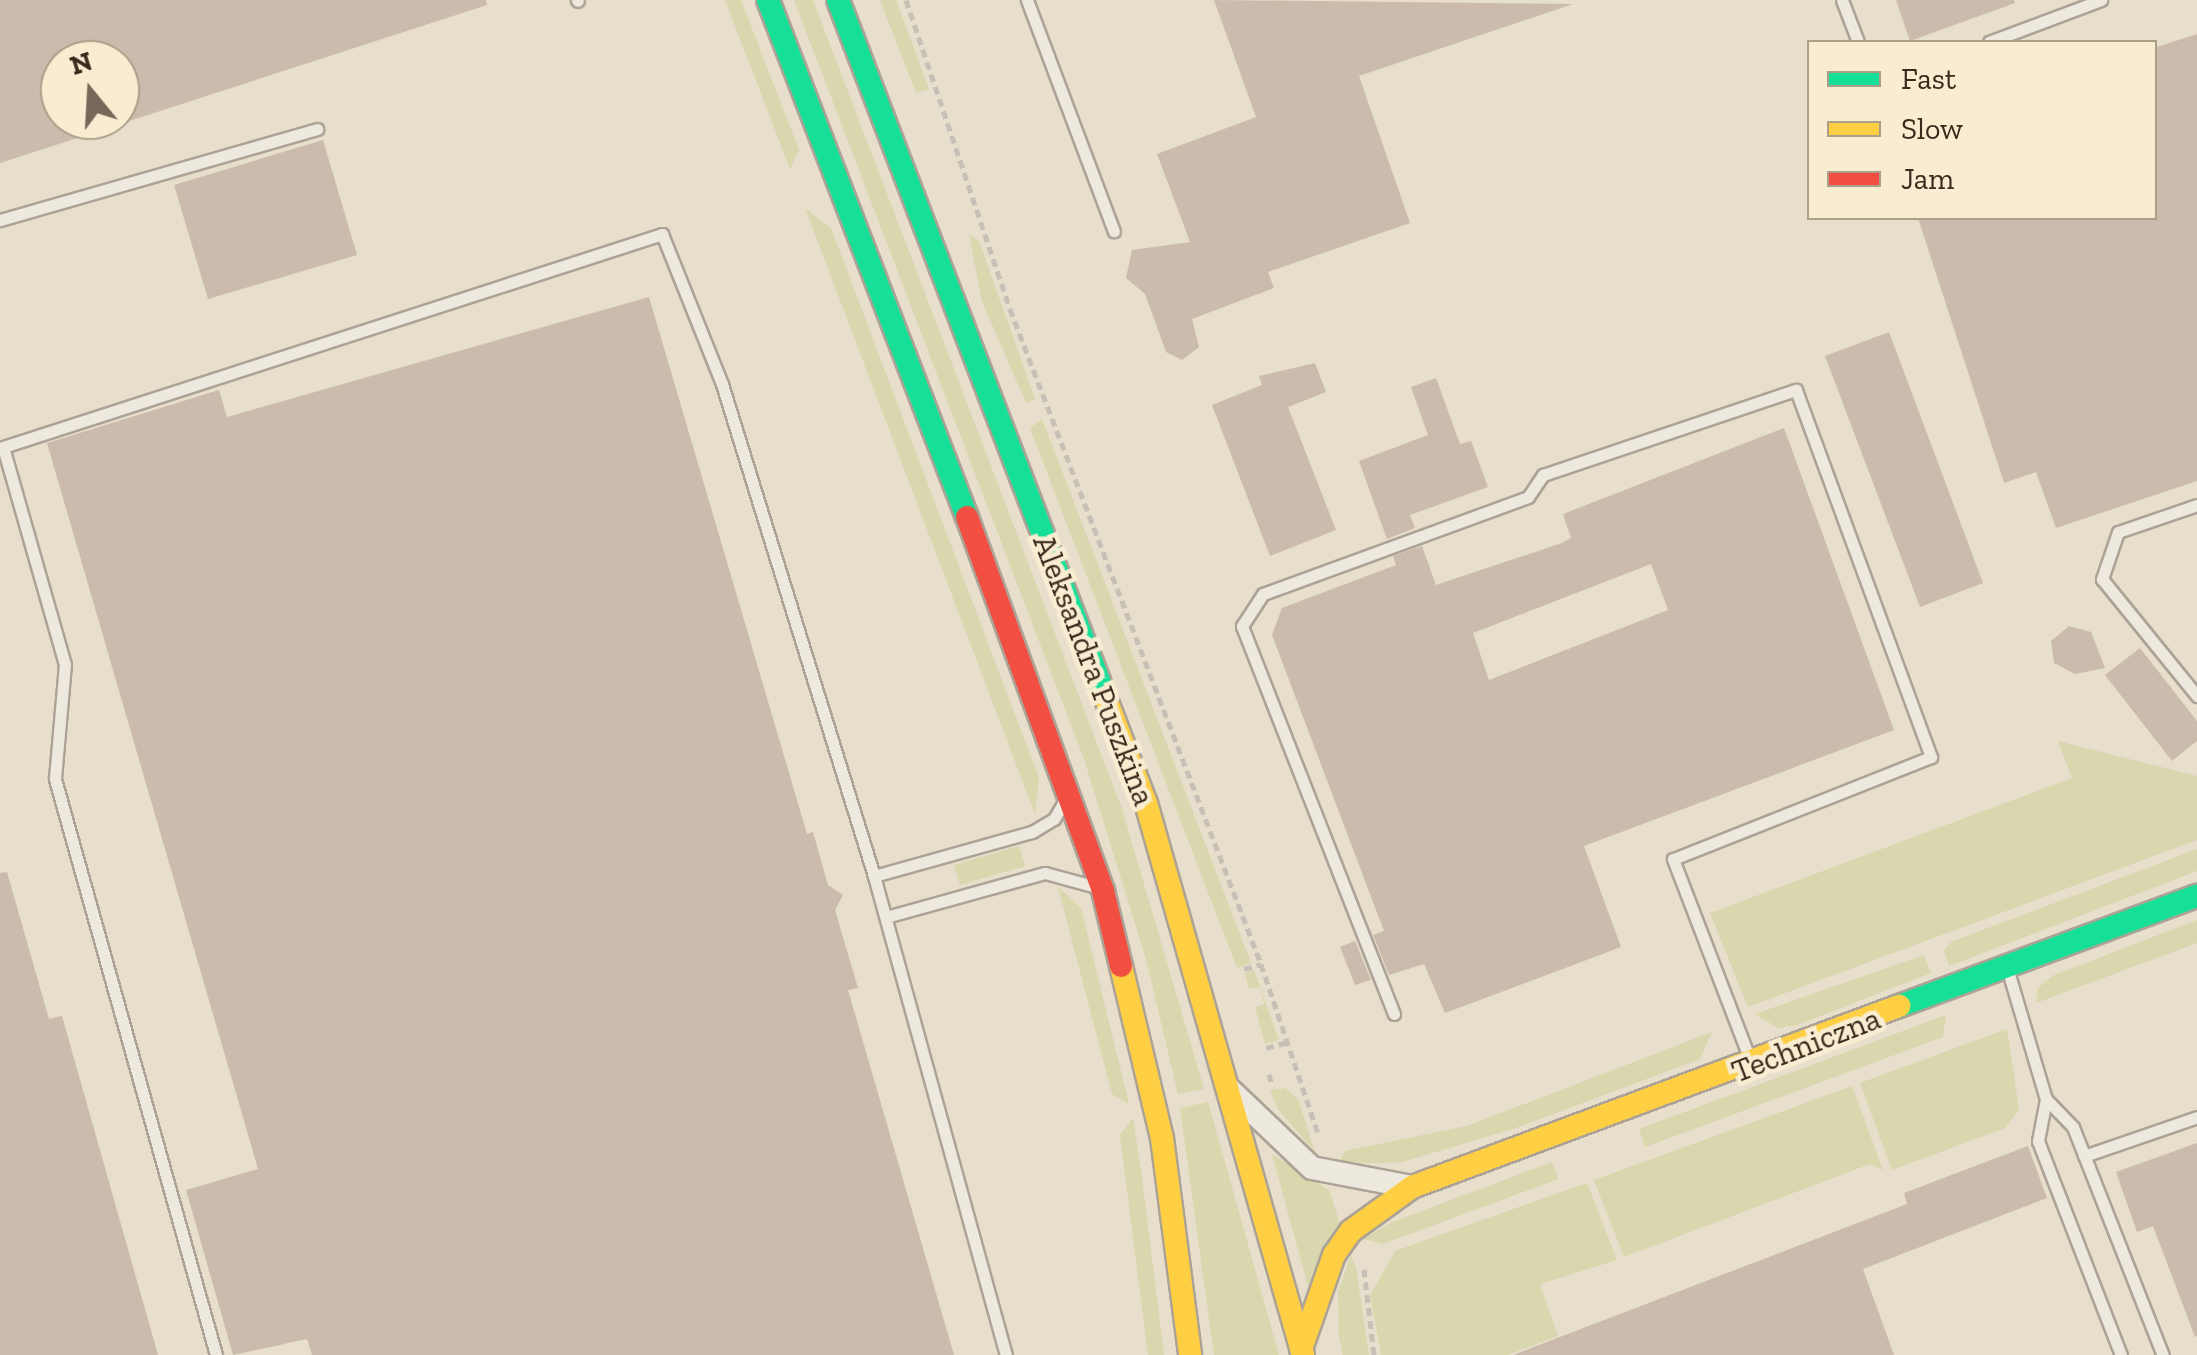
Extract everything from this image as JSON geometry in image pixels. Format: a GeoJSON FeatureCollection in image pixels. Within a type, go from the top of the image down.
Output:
{"type":"FeatureCollection","features":[{"type":"Feature","properties":{"kind":"main road","name":"Aleksandra Puszkina"},"geometry":{"type":"LineString","coordinates":[[768,0],[1069,790],[1102,891],[1159,1122],[1190,1355]]}},
{"type":"Feature","properties":{"kind":"main road","name":"Aleksandra Puszkina"},"geometry":{"type":"LineString","coordinates":[[838,0],[1140,786],[1302,1352]]}},
{"type":"Feature","properties":{"kind":"main road","name":"Techniczna"},"geometry":{"type":"LineString","coordinates":[[1302,1352],[1334,1255],[1352,1231],[1412,1187],[1752,1066],[2197,896]]}},
{"type":"Feature","properties":{"kind":"street","name":"Techniczna"},"geometry":{"type":"LineString","coordinates":[[1230,1090],[1289,1150],[1332,1177],[1412,1187]]}},
{"type":"Feature","properties":{"kind":"lane"},"geometry":{"type":"LineString","coordinates":[[1027,0],[1114,230]]}},
{"type":"Feature","properties":{"kind":"lane"},"geometry":{"type":"LineString","coordinates":[[1842,0],[1857,40]]}},
{"type":"Feature","properties":{"kind":"lane"},"geometry":{"type":"LineString","coordinates":[[1994,40],[2101,0]]}},
{"type":"Feature","properties":{"kind":"lane"},"geometry":{"type":"LineString","coordinates":[[0,220],[317,129]]}},
{"type":"Feature","properties":{"kind":"lane"},"geometry":{"type":"LineString","coordinates":[[216,1355],[55,780],[64,664],[2,448],[662,234],[722,384],[874,876],[1006,1355]]}},
{"type":"Feature","properties":{"kind":"lane"},"geometry":{"type":"LineString","coordinates":[[1394,1014],[1242,626],[1263,594],[1528,496],[1543,474],[1796,390],[1931,757],[1673,859],[1752,1066]]}},
{"type":"Feature","properties":{"kind":"lane"},"geometry":{"type":"LineString","coordinates":[[2197,504],[2118,532],[2102,579],[2197,696]]}},
{"type":"Feature","properties":{"kind":"lane"},"geometry":{"type":"LineString","coordinates":[[874,876],[1032,832],[1054,818],[1069,790]]}},
{"type":"Feature","properties":{"kind":"lane"},"geometry":{"type":"LineString","coordinates":[[886,916],[1045,873],[1073,876],[1102,891]]}},
{"type":"Feature","properties":{"kind":"lane"},"geometry":{"type":"LineString","coordinates":[[2007,968],[2046,1098],[2072,1127],[2163,1355]]}},
{"type":"Feature","properties":{"kind":"lane"},"geometry":{"type":"LineString","coordinates":[[2046,1098],[2038,1141],[2121,1355]]}},
{"type":"Feature","properties":{"kind":"lane"},"geometry":{"type":"LineString","coordinates":[[2084,1156],[2197,1118]]}},
{"type":"Feature","properties":{"kind":"path"},"geometry":{"type":"LineString","coordinates":[[906,0],[1010,309],[1261,964],[1332,1177]]}},
{"type":"Feature","properties":{"kind":"path"},"geometry":{"type":"LineString","coordinates":[[1244,970],[1261,964]]}},
{"type":"Feature","properties":{"kind":"path"},"geometry":{"type":"LineString","coordinates":[[1266,1048],[1289,1042]]}},
{"type":"Feature","properties":{"kind":"path"},"geometry":{"type":"LineString","coordinates":[[1352,1231],[1364,1265],[1374,1355]]}},
{"type":"Feature","properties":{"kind":"green space"},"geometry":{"type":"Polygon","coordinates":[[[725,0],[741,0],[799,150],[790,169],[725,0]]]}},
{"type":"Feature","properties":{"kind":"green space"},"geometry":{"type":"Polygon","coordinates":[[[794,0],[813,0],[1122,809],[1204,1089],[1178,1094],[1146,959],[1084,759],[794,0]]]}},
{"type":"Feature","properties":{"kind":"green space"},"geometry":{"type":"Polygon","coordinates":[[[880,0],[896,0],[929,89],[916,93],[880,0]]]}},
{"type":"Feature","properties":{"kind":"green space"},"geometry":{"type":"Polygon","coordinates":[[[805,208],[831,228],[1039,778],[1035,814],[805,208]]]}},
{"type":"Feature","properties":{"kind":"green space"},"geometry":{"type":"Polygon","coordinates":[[[969,234],[979,241],[1035,399],[1026,403],[982,301],[969,234]]]}},
{"type":"Feature","properties":{"kind":"green space"},"geometry":{"type":"Polygon","coordinates":[[[1042,419],[1251,963],[1237,968],[1030,428],[1042,419]]]}},
{"type":"Feature","properties":{"kind":"green space"},"geometry":{"type":"Polygon","coordinates":[[[2058,741],[2197,776],[2197,840],[1748,1007],[1710,913],[2072,778],[2058,741]]]}},
{"type":"Feature","properties":{"kind":"green space"},"geometry":{"type":"Polygon","coordinates":[[[1019,846],[1025,866],[960,885],[954,865],[1019,846]]]}},
{"type":"Feature","properties":{"kind":"green space"},"geometry":{"type":"Polygon","coordinates":[[[2197,849],[2197,871],[1949,966],[1944,951],[1951,942],[2197,849]]]}},
{"type":"Feature","properties":{"kind":"green space"},"geometry":{"type":"Polygon","coordinates":[[[1058,887],[1081,908],[1129,1104],[1112,1094],[1058,887]]]}},
{"type":"Feature","properties":{"kind":"green space"},"geometry":{"type":"Polygon","coordinates":[[[2197,920],[2197,943],[2036,1003],[2038,988],[2052,976],[2197,920]]]}},
{"type":"Feature","properties":{"kind":"green space"},"geometry":{"type":"Polygon","coordinates":[[[1924,955],[1931,973],[1797,1025],[1778,1028],[1755,1014],[1924,955]]]}},
{"type":"Feature","properties":{"kind":"green space"},"geometry":{"type":"Polygon","coordinates":[[[1254,970],[1279,1040],[1265,1044],[1255,1007],[1264,1004],[1260,987],[1249,989],[1245,973],[1254,970]]]}},
{"type":"Feature","properties":{"kind":"green space"},"geometry":{"type":"Polygon","coordinates":[[[1946,1015],[1943,1037],[1645,1147],[1639,1129],[1946,1015]]]}},
{"type":"Feature","properties":{"kind":"green space"},"geometry":{"type":"Polygon","coordinates":[[[2007,1029],[2019,1110],[2005,1128],[1892,1170],[1860,1083],[2007,1029]]]}},
{"type":"Feature","properties":{"kind":"green space"},"geometry":{"type":"Polygon","coordinates":[[[1712,1032],[1700,1059],[1513,1129],[1402,1162],[1338,1164],[1345,1151],[1467,1126],[1712,1032]]]}},
{"type":"Feature","properties":{"kind":"green space"},"geometry":{"type":"Polygon","coordinates":[[[1852,1086],[1883,1170],[1870,1164],[1624,1257],[1594,1180],[1852,1086]]]}},
{"type":"Feature","properties":{"kind":"green space"},"geometry":{"type":"Polygon","coordinates":[[[1285,1088],[1298,1099],[1315,1152],[1278,1109],[1270,1090],[1285,1088]]]}},
{"type":"Feature","properties":{"kind":"green space"},"geometry":{"type":"Polygon","coordinates":[[[1208,1102],[1279,1355],[1214,1355],[1180,1108],[1208,1102]]]}},
{"type":"Feature","properties":{"kind":"green space"},"geometry":{"type":"Polygon","coordinates":[[[1133,1118],[1164,1355],[1148,1355],[1120,1135],[1133,1118]]]}},
{"type":"Feature","properties":{"kind":"green space"},"geometry":{"type":"Polygon","coordinates":[[[1272,1154],[1329,1190],[1340,1224],[1308,1286],[1272,1154]]]}},
{"type":"Feature","properties":{"kind":"green space"},"geometry":{"type":"Polygon","coordinates":[[[1552,1162],[1558,1179],[1383,1244],[1364,1239],[1390,1223],[1552,1162]]]}},
{"type":"Feature","properties":{"kind":"green space"},"geometry":{"type":"Polygon","coordinates":[[[1587,1183],[1617,1260],[1540,1284],[1558,1336],[1507,1355],[1381,1355],[1370,1296],[1395,1251],[1587,1183]]]}},
{"type":"Feature","properties":{"kind":"green space"},"geometry":{"type":"Polygon","coordinates":[[[1351,1255],[1369,1355],[1343,1355],[1339,1337],[1338,1292],[1351,1255]]]}},
{"type":"Feature","properties":{"kind":"building"},"geometry":{"type":"Polygon","coordinates":[[[0,0],[486,0],[487,5],[140,118],[140,40],[40,40],[40,140],[71,140],[0,163],[0,0]]]}},
{"type":"Feature","properties":{"kind":"building"},"geometry":{"type":"Polygon","coordinates":[[[1214,0],[1573,4],[1359,76],[1410,223],[1268,272],[1274,288],[1192,319],[1199,347],[1182,360],[1166,352],[1145,294],[1126,278],[1132,250],[1190,242],[1157,154],[1256,117],[1214,0]]]}},
{"type":"Feature","properties":{"kind":"building"},"geometry":{"type":"Polygon","coordinates":[[[1896,0],[2014,0],[2015,3],[1910,40],[1896,0]]]}},
{"type":"Feature","properties":{"kind":"building"},"geometry":{"type":"Polygon","coordinates":[[[2197,34],[2197,481],[2056,528],[2036,472],[2004,483],[1919,220],[2157,220],[2157,47],[2197,34]]]}},
{"type":"Feature","properties":{"kind":"building"},"geometry":{"type":"Polygon","coordinates":[[[323,140],[357,255],[208,299],[174,185],[323,140]]]}},
{"type":"Feature","properties":{"kind":"building"},"geometry":{"type":"Polygon","coordinates":[[[649,297],[807,834],[813,832],[828,885],[843,895],[835,910],[858,988],[848,990],[954,1355],[312,1355],[307,1339],[233,1355],[186,1190],[258,1169],[47,443],[219,390],[227,417],[649,297]]]}},
{"type":"Feature","properties":{"kind":"building"},"geometry":{"type":"Polygon","coordinates":[[[1889,332],[1983,583],[1920,607],[1825,356],[1889,332]]]}},
{"type":"Feature","properties":{"kind":"building"},"geometry":{"type":"Polygon","coordinates":[[[1315,363],[1326,392],[1288,407],[1336,530],[1270,556],[1212,405],[1262,385],[1259,376],[1315,363]]]}},
{"type":"Feature","properties":{"kind":"building"},"geometry":{"type":"Polygon","coordinates":[[[1436,378],[1460,444],[1471,441],[1488,487],[1410,515],[1415,528],[1387,539],[1359,461],[1428,435],[1411,387],[1436,378]]]}},
{"type":"Feature","properties":{"kind":"building"},"geometry":{"type":"Polygon","coordinates":[[[1784,428],[1894,730],[1584,846],[1621,947],[1445,1013],[1424,964],[1389,975],[1373,935],[1384,931],[1272,635],[1282,608],[1396,565],[1393,556],[1422,546],[1436,585],[1571,538],[1563,514],[1784,428]],[[1651,564],[1473,633],[1489,680],[1668,610],[1651,564]]]}},
{"type":"Feature","properties":{"kind":"building"},"geometry":{"type":"Polygon","coordinates":[[[2069,626],[2091,632],[2105,668],[2075,674],[2054,663],[2051,641],[2069,626]]]}},
{"type":"Feature","properties":{"kind":"building"},"geometry":{"type":"Polygon","coordinates":[[[2140,648],[2197,721],[2197,741],[2172,761],[2105,675],[2140,648]]]}},
{"type":"Feature","properties":{"kind":"building"},"geometry":{"type":"Polygon","coordinates":[[[7,872],[49,1019],[62,1016],[158,1355],[0,1355],[0,873],[7,872]]]}},
{"type":"Feature","properties":{"kind":"building"},"geometry":{"type":"Polygon","coordinates":[[[1355,941],[1371,980],[1355,985],[1340,947],[1355,941]]]}},
{"type":"Feature","properties":{"kind":"building"},"geometry":{"type":"Polygon","coordinates":[[[2197,1143],[2195,1337],[2153,1226],[2137,1232],[2116,1172],[2197,1143]]]}},
{"type":"Feature","properties":{"kind":"building"},"geometry":{"type":"Polygon","coordinates":[[[2028,1146],[2047,1198],[1863,1269],[1894,1355],[1513,1355],[1907,1204],[1904,1193],[2028,1146]]]}},
{"type":"Feature","properties":{"kind":"traffic: fast"},"geometry":{"type":"LineString","coordinates":[[768,0],[967,517]]}},
{"type":"Feature","properties":{"kind":"traffic: fast"},"geometry":{"type":"LineString","coordinates":[[838,0],[1106,699]]}},
{"type":"Feature","properties":{"kind":"traffic: fast"},"geometry":{"type":"LineString","coordinates":[[1899,1006],[2197,896]]}},
{"type":"Feature","properties":{"kind":"traffic: slow"},"geometry":{"type":"LineString","coordinates":[[1106,699],[1146,803],[1303,1355]]}},
{"type":"Feature","properties":{"kind":"traffic: slow"},"geometry":{"type":"LineString","coordinates":[[1121,966],[1162,1138],[1190,1355]]}},
{"type":"Feature","properties":{"kind":"traffic: slow"},"geometry":{"type":"LineString","coordinates":[[1301,1349],[1334,1255],[1351,1231],[1412,1187],[1899,1006]]}},
{"type":"Feature","properties":{"kind":"traffic: jam"},"geometry":{"type":"LineString","coordinates":[[967,517],[1103,891],[1121,966]]}}]}
